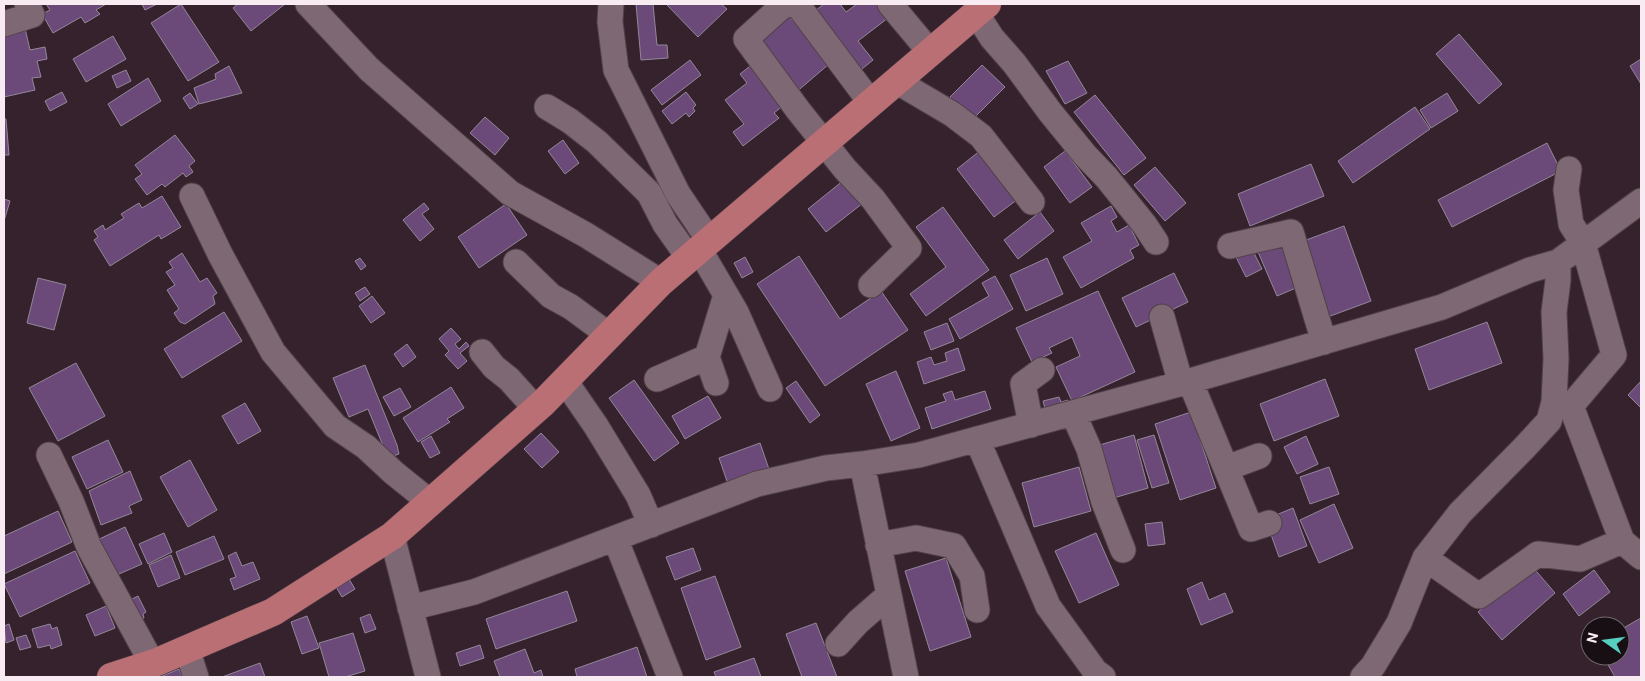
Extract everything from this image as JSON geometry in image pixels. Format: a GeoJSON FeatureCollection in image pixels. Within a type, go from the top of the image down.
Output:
{"type":"FeatureCollection","features":[{"type":"Feature","properties":{"kind":"main road"},"geometry":{"type":"LineString","coordinates":[[111,677],[152,664],[273,612],[392,536],[536,409],[661,282],[981,8]]}},
{"type":"Feature","properties":{"kind":"street"},"geometry":{"type":"LineString","coordinates":[[4,24],[32,15],[27,4]]}},
{"type":"Feature","properties":{"kind":"street"},"geometry":{"type":"LineString","coordinates":[[308,4],[369,69],[510,193],[586,236],[661,282]]}},
{"type":"Feature","properties":{"kind":"street"},"geometry":{"type":"LineString","coordinates":[[611,4],[610,22],[616,70],[678,194],[699,249],[736,312],[770,389]]}},
{"type":"Feature","properties":{"kind":"street"},"geometry":{"type":"LineString","coordinates":[[788,4],[779,9],[746,39],[824,143],[873,199],[909,248],[871,285]]}},
{"type":"Feature","properties":{"kind":"street"},"geometry":{"type":"LineString","coordinates":[[797,4],[871,103]]}},
{"type":"Feature","properties":{"kind":"street"},"geometry":{"type":"LineString","coordinates":[[890,4],[930,52]]}},
{"type":"Feature","properties":{"kind":"street"},"geometry":{"type":"LineString","coordinates":[[981,8],[992,38],[1014,63],[1085,155],[1107,178],[1144,224],[1156,242]]}},
{"type":"Feature","properties":{"kind":"street"},"geometry":{"type":"LineString","coordinates":[[896,81],[952,114],[981,136],[1032,202]]}},
{"type":"Feature","properties":{"kind":"street"},"geometry":{"type":"LineString","coordinates":[[547,107],[570,121],[597,142],[649,193],[665,224],[699,249]]}},
{"type":"Feature","properties":{"kind":"street"},"geometry":{"type":"LineString","coordinates":[[1569,168],[1566,190],[1571,224],[1583,244],[1614,355],[1571,406],[1622,541],[1641,557]]}},
{"type":"Feature","properties":{"kind":"street"},"geometry":{"type":"LineString","coordinates":[[192,196],[220,254],[273,352],[335,426],[366,447],[430,502]]}},
{"type":"Feature","properties":{"kind":"street"},"geometry":{"type":"LineString","coordinates":[[410,608],[474,592],[757,484],[826,468],[919,455],[1186,383],[1442,307],[1530,270],[1558,262],[1641,201]]}},
{"type":"Feature","properties":{"kind":"street"},"geometry":{"type":"LineString","coordinates":[[1230,246],[1291,232],[1324,342]]}},
{"type":"Feature","properties":{"kind":"street"},"geometry":{"type":"LineString","coordinates":[[516,262],[551,296],[571,307],[609,335]]}},
{"type":"Feature","properties":{"kind":"street"},"geometry":{"type":"LineString","coordinates":[[1363,677],[1373,666],[1399,623],[1425,558],[1460,513],[1549,421],[1554,402],[1556,359],[1554,312],[1558,262]]}},
{"type":"Feature","properties":{"kind":"street"},"geometry":{"type":"LineString","coordinates":[[716,383],[707,357],[726,295]]}},
{"type":"Feature","properties":{"kind":"street"},"geometry":{"type":"LineString","coordinates":[[1162,318],[1186,383],[1227,468],[1251,529],[1269,522]]}},
{"type":"Feature","properties":{"kind":"street"},"geometry":{"type":"LineString","coordinates":[[482,352],[494,367],[509,379],[536,409]]}},
{"type":"Feature","properties":{"kind":"street"},"geometry":{"type":"LineString","coordinates":[[657,379],[707,357]]}},
{"type":"Feature","properties":{"kind":"street"},"geometry":{"type":"LineString","coordinates":[[1031,425],[1022,384],[1042,370]]}},
{"type":"Feature","properties":{"kind":"street"},"geometry":{"type":"LineString","coordinates":[[565,381],[596,426],[638,495],[650,525]]}},
{"type":"Feature","properties":{"kind":"street"},"geometry":{"type":"LineString","coordinates":[[1073,413],[1089,449],[1104,502],[1122,550]]}},
{"type":"Feature","properties":{"kind":"street"},"geometry":{"type":"LineString","coordinates":[[977,440],[1048,606],[1095,671],[1102,677]]}},
{"type":"Feature","properties":{"kind":"street"},"geometry":{"type":"LineString","coordinates":[[49,455],[71,501],[89,547],[152,664]]}},
{"type":"Feature","properties":{"kind":"street"},"geometry":{"type":"LineString","coordinates":[[1227,468],[1259,456]]}},
{"type":"Feature","properties":{"kind":"street"},"geometry":{"type":"LineString","coordinates":[[862,464],[906,677]]}},
{"type":"Feature","properties":{"kind":"street"},"geometry":{"type":"LineString","coordinates":[[392,536],[428,677]]}},
{"type":"Feature","properties":{"kind":"street"},"geometry":{"type":"LineString","coordinates":[[615,538],[670,677]]}},
{"type":"Feature","properties":{"kind":"street"},"geometry":{"type":"LineString","coordinates":[[878,545],[916,538],[954,546],[972,576],[977,610]]}},
{"type":"Feature","properties":{"kind":"street"},"geometry":{"type":"LineString","coordinates":[[1425,558],[1479,596],[1538,554],[1580,559],[1622,541]]}},
{"type":"Feature","properties":{"kind":"street"},"geometry":{"type":"LineString","coordinates":[[838,644],[858,622],[889,595]]}},
{"type":"Feature","properties":{"kind":"street"},"geometry":{"type":"LineString","coordinates":[[187,649],[196,677]]}},
{"type":"Feature","properties":{"kind":"building"},"geometry":{"type":"Polygon","coordinates":[[[46,4],[106,4],[96,10],[100,14],[85,23],[81,17],[53,33],[42,14],[50,10],[46,4]]]}},
{"type":"Feature","properties":{"kind":"building"},"geometry":{"type":"Polygon","coordinates":[[[142,4],[157,4],[145,10],[142,4]]]}},
{"type":"Feature","properties":{"kind":"building"},"geometry":{"type":"Polygon","coordinates":[[[181,4],[219,62],[188,81],[151,23],[181,4]]]}},
{"type":"Feature","properties":{"kind":"building"},"geometry":{"type":"Polygon","coordinates":[[[238,4],[285,4],[251,31],[233,8],[238,4]]]}},
{"type":"Feature","properties":{"kind":"building"},"geometry":{"type":"Polygon","coordinates":[[[636,4],[653,4],[657,45],[667,45],[668,58],[641,60],[636,4]]]}},
{"type":"Feature","properties":{"kind":"building"},"geometry":{"type":"Polygon","coordinates":[[[666,4],[721,4],[727,9],[698,37],[666,4]]]}},
{"type":"Feature","properties":{"kind":"building"},"geometry":{"type":"Polygon","coordinates":[[[824,4],[840,4],[846,12],[857,4],[877,4],[888,18],[858,41],[873,60],[857,73],[812,13],[824,4]]]}},
{"type":"Feature","properties":{"kind":"building"},"geometry":{"type":"Polygon","coordinates":[[[785,11],[829,64],[794,94],[750,41],[785,11]]]}},
{"type":"Feature","properties":{"kind":"building"},"geometry":{"type":"Polygon","coordinates":[[[24,24],[30,50],[45,47],[47,59],[37,61],[41,77],[32,78],[35,90],[4,97],[4,29],[24,24]]]}},
{"type":"Feature","properties":{"kind":"building"},"geometry":{"type":"Polygon","coordinates":[[[1459,34],[1502,84],[1479,104],[1436,54],[1459,34]]]}},
{"type":"Feature","properties":{"kind":"building"},"geometry":{"type":"Polygon","coordinates":[[[113,36],[126,59],[86,82],[73,59],[113,36]]]}},
{"type":"Feature","properties":{"kind":"building"},"geometry":{"type":"Polygon","coordinates":[[[1641,59],[1641,84],[1630,66],[1641,59]]]}},
{"type":"Feature","properties":{"kind":"building"},"geometry":{"type":"Polygon","coordinates":[[[690,60],[701,75],[662,105],[651,90],[690,60]]]}},
{"type":"Feature","properties":{"kind":"building"},"geometry":{"type":"Polygon","coordinates":[[[1068,61],[1087,93],[1065,104],[1046,71],[1068,61]]]}},
{"type":"Feature","properties":{"kind":"building"},"geometry":{"type":"Polygon","coordinates":[[[754,63],[785,104],[774,113],[779,118],[743,146],[733,132],[744,124],[725,100],[747,83],[740,74],[754,63]]]}},
{"type":"Feature","properties":{"kind":"building"},"geometry":{"type":"Polygon","coordinates":[[[982,65],[1005,87],[973,119],[950,97],[982,65]]]}},
{"type":"Feature","properties":{"kind":"building"},"geometry":{"type":"Polygon","coordinates":[[[229,66],[242,93],[199,104],[194,88],[216,79],[215,74],[229,66]]]}},
{"type":"Feature","properties":{"kind":"building"},"geometry":{"type":"Polygon","coordinates":[[[126,70],[131,81],[117,88],[112,76],[126,70]]]}},
{"type":"Feature","properties":{"kind":"building"},"geometry":{"type":"Polygon","coordinates":[[[148,78],[161,101],[121,126],[108,104],[148,78]]]}},
{"type":"Feature","properties":{"kind":"building"},"geometry":{"type":"Polygon","coordinates":[[[62,92],[67,102],[50,111],[45,101],[62,92]]]}},
{"type":"Feature","properties":{"kind":"building"},"geometry":{"type":"Polygon","coordinates":[[[686,92],[696,105],[693,108],[695,111],[689,117],[686,113],[672,124],[662,111],[686,92]]]}},
{"type":"Feature","properties":{"kind":"building"},"geometry":{"type":"Polygon","coordinates":[[[190,93],[198,104],[190,109],[183,98],[190,93]]]}},
{"type":"Feature","properties":{"kind":"building"},"geometry":{"type":"Polygon","coordinates":[[[1447,93],[1458,111],[1431,128],[1420,110],[1447,93]]]}},
{"type":"Feature","properties":{"kind":"building"},"geometry":{"type":"Polygon","coordinates":[[[1095,95],[1146,158],[1124,175],[1074,112],[1095,95]]]}},
{"type":"Feature","properties":{"kind":"building"},"geometry":{"type":"Polygon","coordinates":[[[1415,107],[1430,129],[1353,183],[1338,161],[1415,107]]]}},
{"type":"Feature","properties":{"kind":"building"},"geometry":{"type":"Polygon","coordinates":[[[485,117],[509,138],[495,155],[470,133],[485,117]]]}},
{"type":"Feature","properties":{"kind":"building"},"geometry":{"type":"Polygon","coordinates":[[[4,119],[6,119],[9,155],[4,155],[4,119]]]}},
{"type":"Feature","properties":{"kind":"building"},"geometry":{"type":"Polygon","coordinates":[[[175,135],[195,161],[189,166],[193,172],[186,177],[183,173],[165,187],[162,184],[147,195],[135,179],[142,174],[135,165],[175,135]]]}},
{"type":"Feature","properties":{"kind":"building"},"geometry":{"type":"Polygon","coordinates":[[[563,140],[579,163],[565,174],[548,151],[563,140]]]}},
{"type":"Feature","properties":{"kind":"building"},"geometry":{"type":"Polygon","coordinates":[[[1547,143],[1561,171],[1452,227],[1438,200],[1547,143]]]}},
{"type":"Feature","properties":{"kind":"building"},"geometry":{"type":"Polygon","coordinates":[[[981,150],[1018,199],[994,217],[957,169],[981,150]]]}},
{"type":"Feature","properties":{"kind":"building"},"geometry":{"type":"Polygon","coordinates":[[[1065,151],[1092,187],[1070,203],[1044,167],[1065,151]]]}},
{"type":"Feature","properties":{"kind":"building"},"geometry":{"type":"Polygon","coordinates":[[[1311,164],[1324,196],[1250,226],[1238,194],[1311,164]]]}},
{"type":"Feature","properties":{"kind":"building"},"geometry":{"type":"Polygon","coordinates":[[[1155,167],[1186,203],[1165,221],[1134,185],[1155,167]]]}},
{"type":"Feature","properties":{"kind":"building"},"geometry":{"type":"Polygon","coordinates":[[[844,180],[863,203],[826,232],[808,209],[844,180]]]}},
{"type":"Feature","properties":{"kind":"building"},"geometry":{"type":"Polygon","coordinates":[[[162,196],[181,227],[161,239],[159,235],[110,266],[94,240],[98,237],[94,231],[103,225],[105,230],[124,218],[121,214],[139,203],[142,208],[162,196]]]}},
{"type":"Feature","properties":{"kind":"building"},"geometry":{"type":"Polygon","coordinates":[[[4,199],[10,201],[4,221],[4,199]]]}},
{"type":"Feature","properties":{"kind":"building"},"geometry":{"type":"Polygon","coordinates":[[[424,203],[429,209],[422,214],[434,229],[420,241],[403,220],[424,203]]]}},
{"type":"Feature","properties":{"kind":"building"},"geometry":{"type":"Polygon","coordinates":[[[506,204],[527,235],[479,268],[458,237],[506,204]]]}},
{"type":"Feature","properties":{"kind":"building"},"geometry":{"type":"Polygon","coordinates":[[[1111,206],[1117,217],[1111,221],[1117,232],[1129,225],[1139,245],[1130,250],[1134,258],[1081,288],[1063,257],[1092,241],[1081,223],[1111,206]]]}},
{"type":"Feature","properties":{"kind":"building"},"geometry":{"type":"Polygon","coordinates":[[[943,207],[989,270],[926,316],[910,294],[946,267],[916,227],[943,207]]]}},
{"type":"Feature","properties":{"kind":"building"},"geometry":{"type":"Polygon","coordinates":[[[1040,212],[1054,231],[1018,259],[1004,240],[1040,212]]]}},
{"type":"Feature","properties":{"kind":"building"},"geometry":{"type":"Polygon","coordinates":[[[1344,226],[1371,301],[1325,318],[1298,243],[1344,226]]]}},
{"type":"Feature","properties":{"kind":"building"},"geometry":{"type":"Polygon","coordinates":[[[1284,241],[1303,285],[1277,296],[1258,252],[1284,241]]]}},
{"type":"Feature","properties":{"kind":"building"},"geometry":{"type":"Polygon","coordinates":[[[1250,245],[1262,269],[1246,277],[1234,253],[1250,245]]]}},
{"type":"Feature","properties":{"kind":"building"},"geometry":{"type":"Polygon","coordinates":[[[182,253],[200,282],[207,278],[217,293],[213,296],[215,304],[185,324],[180,322],[174,313],[179,309],[167,290],[175,285],[166,272],[173,268],[169,262],[182,253]]]}},
{"type":"Feature","properties":{"kind":"building"},"geometry":{"type":"Polygon","coordinates":[[[799,256],[840,319],[881,291],[908,330],[825,386],[757,284],[799,256]]]}},
{"type":"Feature","properties":{"kind":"building"},"geometry":{"type":"Polygon","coordinates":[[[745,257],[753,272],[742,278],[734,263],[745,257]]]}},
{"type":"Feature","properties":{"kind":"building"},"geometry":{"type":"Polygon","coordinates":[[[360,258],[366,266],[361,270],[355,261],[360,258]]]}},
{"type":"Feature","properties":{"kind":"building"},"geometry":{"type":"Polygon","coordinates":[[[1047,258],[1063,294],[1026,311],[1010,275],[1047,258]]]}},
{"type":"Feature","properties":{"kind":"building"},"geometry":{"type":"Polygon","coordinates":[[[1174,273],[1188,302],[1136,327],[1122,298],[1174,273]]]}},
{"type":"Feature","properties":{"kind":"building"},"geometry":{"type":"Polygon","coordinates":[[[995,276],[1013,309],[960,339],[949,319],[989,296],[982,283],[995,276]]]}},
{"type":"Feature","properties":{"kind":"building"},"geometry":{"type":"Polygon","coordinates":[[[38,278],[66,285],[54,330],[27,323],[38,278]]]}},
{"type":"Feature","properties":{"kind":"building"},"geometry":{"type":"Polygon","coordinates":[[[365,287],[370,294],[360,301],[355,293],[365,287]]]}},
{"type":"Feature","properties":{"kind":"building"},"geometry":{"type":"Polygon","coordinates":[[[1098,291],[1135,372],[1072,401],[1056,367],[1080,356],[1072,337],[1049,348],[1052,353],[1032,362],[1016,328],[1098,291]]]}},
{"type":"Feature","properties":{"kind":"building"},"geometry":{"type":"Polygon","coordinates":[[[372,296],[385,313],[371,323],[359,306],[372,296]]]}},
{"type":"Feature","properties":{"kind":"building"},"geometry":{"type":"Polygon","coordinates":[[[224,312],[242,341],[182,378],[164,349],[224,312]]]}},
{"type":"Feature","properties":{"kind":"building"},"geometry":{"type":"Polygon","coordinates":[[[1487,322],[1502,363],[1429,390],[1415,349],[1487,322]]]}},
{"type":"Feature","properties":{"kind":"building"},"geometry":{"type":"Polygon","coordinates":[[[947,323],[954,341],[931,350],[924,332],[947,323]]]}},
{"type":"Feature","properties":{"kind":"building"},"geometry":{"type":"Polygon","coordinates":[[[451,328],[461,339],[455,344],[459,349],[466,342],[469,346],[460,353],[467,361],[458,369],[445,355],[449,351],[439,339],[451,328]]]}},
{"type":"Feature","properties":{"kind":"building"},"geometry":{"type":"Polygon","coordinates":[[[407,344],[416,357],[403,367],[394,354],[407,344]]]}},
{"type":"Feature","properties":{"kind":"building"},"geometry":{"type":"Polygon","coordinates":[[[958,348],[965,370],[924,384],[917,362],[931,357],[934,365],[947,361],[945,353],[958,348]]]}},
{"type":"Feature","properties":{"kind":"building"},"geometry":{"type":"Polygon","coordinates":[[[76,363],[105,416],[58,441],[29,388],[76,363]]]}},
{"type":"Feature","properties":{"kind":"building"},"geometry":{"type":"Polygon","coordinates":[[[365,365],[397,445],[399,454],[388,458],[368,409],[349,417],[333,378],[365,365]]]}},
{"type":"Feature","properties":{"kind":"building"},"geometry":{"type":"Polygon","coordinates":[[[896,371],[920,428],[891,441],[866,384],[896,371]]]}},
{"type":"Feature","properties":{"kind":"building"},"geometry":{"type":"Polygon","coordinates":[[[1325,379],[1339,416],[1274,441],[1260,404],[1325,379]]]}},
{"type":"Feature","properties":{"kind":"building"},"geometry":{"type":"Polygon","coordinates":[[[634,380],[679,443],[654,461],[609,398],[634,380]]]}},
{"type":"Feature","properties":{"kind":"building"},"geometry":{"type":"Polygon","coordinates":[[[796,381],[820,415],[810,423],[786,388],[796,381]]]}},
{"type":"Feature","properties":{"kind":"building"},"geometry":{"type":"Polygon","coordinates":[[[1641,381],[1641,406],[1640,407],[1628,395],[1641,381]]]}},
{"type":"Feature","properties":{"kind":"building"},"geometry":{"type":"Polygon","coordinates":[[[451,387],[464,408],[447,419],[450,422],[418,442],[403,418],[451,387]]]}},
{"type":"Feature","properties":{"kind":"building"},"geometry":{"type":"Polygon","coordinates":[[[400,388],[411,407],[394,416],[383,397],[400,388]]]}},
{"type":"Feature","properties":{"kind":"building"},"geometry":{"type":"Polygon","coordinates":[[[952,391],[955,400],[985,391],[991,409],[932,429],[925,408],[946,401],[943,394],[952,391]]]}},
{"type":"Feature","properties":{"kind":"building"},"geometry":{"type":"Polygon","coordinates":[[[708,396],[721,418],[685,439],[672,416],[708,396]]]}},
{"type":"Feature","properties":{"kind":"building"},"geometry":{"type":"Polygon","coordinates":[[[1059,397],[1061,402],[1068,400],[1071,409],[1047,416],[1043,401],[1059,397]]]}},
{"type":"Feature","properties":{"kind":"building"},"geometry":{"type":"Polygon","coordinates":[[[245,403],[261,431],[238,444],[222,416],[245,403]]]}},
{"type":"Feature","properties":{"kind":"building"},"geometry":{"type":"Polygon","coordinates":[[[1191,412],[1216,488],[1180,500],[1155,424],[1191,412]]]}},
{"type":"Feature","properties":{"kind":"building"},"geometry":{"type":"Polygon","coordinates":[[[541,433],[559,452],[542,468],[524,449],[541,433]]]}},
{"type":"Feature","properties":{"kind":"building"},"geometry":{"type":"Polygon","coordinates":[[[1134,435],[1148,488],[1110,499],[1096,446],[1134,435]]]}},
{"type":"Feature","properties":{"kind":"building"},"geometry":{"type":"Polygon","coordinates":[[[1154,435],[1169,483],[1152,488],[1137,440],[1154,435]]]}},
{"type":"Feature","properties":{"kind":"building"},"geometry":{"type":"Polygon","coordinates":[[[431,436],[440,453],[430,458],[421,442],[431,436]]]}},
{"type":"Feature","properties":{"kind":"building"},"geometry":{"type":"Polygon","coordinates":[[[1306,436],[1318,464],[1297,474],[1284,447],[1306,436]]]}},
{"type":"Feature","properties":{"kind":"building"},"geometry":{"type":"Polygon","coordinates":[[[108,440],[123,472],[87,489],[72,457],[108,440]]]}},
{"type":"Feature","properties":{"kind":"building"},"geometry":{"type":"Polygon","coordinates":[[[760,443],[770,472],[729,487],[719,458],[760,443]]]}},
{"type":"Feature","properties":{"kind":"building"},"geometry":{"type":"Polygon","coordinates":[[[190,460],[217,510],[188,527],[160,477],[190,460]]]}},
{"type":"Feature","properties":{"kind":"building"},"geometry":{"type":"Polygon","coordinates":[[[1079,467],[1091,511],[1034,527],[1022,483],[1079,467]]]}},
{"type":"Feature","properties":{"kind":"building"},"geometry":{"type":"Polygon","coordinates":[[[1329,467],[1339,494],[1310,504],[1300,477],[1329,467]]]}},
{"type":"Feature","properties":{"kind":"building"},"geometry":{"type":"Polygon","coordinates":[[[130,471],[142,500],[129,506],[132,513],[101,525],[89,491],[130,471]]]}},
{"type":"Feature","properties":{"kind":"building"},"geometry":{"type":"Polygon","coordinates":[[[1334,504],[1353,548],[1319,563],[1300,520],[1334,504]]]}},
{"type":"Feature","properties":{"kind":"building"},"geometry":{"type":"Polygon","coordinates":[[[1293,508],[1307,546],[1279,557],[1269,529],[1276,515],[1293,508]]]}},
{"type":"Feature","properties":{"kind":"building"},"geometry":{"type":"Polygon","coordinates":[[[58,511],[72,542],[4,574],[4,536],[58,511]]]}},
{"type":"Feature","properties":{"kind":"building"},"geometry":{"type":"Polygon","coordinates":[[[1162,522],[1165,544],[1148,546],[1145,524],[1162,522]]]}},
{"type":"Feature","properties":{"kind":"building"},"geometry":{"type":"Polygon","coordinates":[[[125,527],[142,564],[112,577],[95,541],[125,527]]]}},
{"type":"Feature","properties":{"kind":"building"},"geometry":{"type":"Polygon","coordinates":[[[164,533],[172,552],[148,564],[139,544],[164,533]]]}},
{"type":"Feature","properties":{"kind":"building"},"geometry":{"type":"Polygon","coordinates":[[[1096,533],[1119,585],[1079,603],[1055,551],[1096,533]]]}},
{"type":"Feature","properties":{"kind":"building"},"geometry":{"type":"Polygon","coordinates":[[[214,536],[224,559],[185,575],[176,552],[214,536]]]}},
{"type":"Feature","properties":{"kind":"building"},"geometry":{"type":"Polygon","coordinates":[[[693,548],[701,570],[675,580],[666,557],[693,548]]]}},
{"type":"Feature","properties":{"kind":"building"},"geometry":{"type":"Polygon","coordinates":[[[75,551],[90,583],[20,617],[4,584],[75,551]]]}},
{"type":"Feature","properties":{"kind":"building"},"geometry":{"type":"Polygon","coordinates":[[[236,552],[242,566],[253,562],[260,579],[234,590],[230,579],[236,577],[228,556],[236,552]]]}},
{"type":"Feature","properties":{"kind":"building"},"geometry":{"type":"Polygon","coordinates":[[[171,555],[180,578],[158,587],[149,565],[171,555]]]}},
{"type":"Feature","properties":{"kind":"building"},"geometry":{"type":"Polygon","coordinates":[[[946,558],[971,637],[930,651],[905,571],[946,558]]]}},
{"type":"Feature","properties":{"kind":"building"},"geometry":{"type":"Polygon","coordinates":[[[1531,565],[1555,593],[1502,640],[1478,612],[1531,565]]]}},
{"type":"Feature","properties":{"kind":"building"},"geometry":{"type":"Polygon","coordinates":[[[1594,570],[1610,592],[1579,616],[1563,594],[1594,570]]]}},
{"type":"Feature","properties":{"kind":"building"},"geometry":{"type":"Polygon","coordinates":[[[715,576],[741,647],[706,660],[681,588],[715,576]]]}},
{"type":"Feature","properties":{"kind":"building"},"geometry":{"type":"Polygon","coordinates":[[[349,579],[355,589],[342,597],[336,587],[349,579]]]}},
{"type":"Feature","properties":{"kind":"building"},"geometry":{"type":"Polygon","coordinates":[[[1202,582],[1209,600],[1225,593],[1233,612],[1201,625],[1187,589],[1202,582]]]}},
{"type":"Feature","properties":{"kind":"building"},"geometry":{"type":"Polygon","coordinates":[[[567,591],[577,621],[496,649],[486,619],[567,591]]]}},
{"type":"Feature","properties":{"kind":"building"},"geometry":{"type":"Polygon","coordinates":[[[138,596],[146,612],[143,614],[144,618],[142,619],[126,602],[138,596]]]}},
{"type":"Feature","properties":{"kind":"building"},"geometry":{"type":"Polygon","coordinates":[[[106,606],[115,628],[95,636],[86,615],[106,606]]]}},
{"type":"Feature","properties":{"kind":"building"},"geometry":{"type":"Polygon","coordinates":[[[370,614],[376,629],[365,633],[360,618],[370,614]]]}},
{"type":"Feature","properties":{"kind":"building"},"geometry":{"type":"Polygon","coordinates":[[[307,616],[319,648],[302,654],[291,622],[307,616]]]}},
{"type":"Feature","properties":{"kind":"building"},"geometry":{"type":"Polygon","coordinates":[[[1641,618],[1641,677],[1615,677],[1609,666],[1630,666],[1630,624],[1641,618]]]}},
{"type":"Feature","properties":{"kind":"building"},"geometry":{"type":"Polygon","coordinates":[[[816,623],[837,677],[802,677],[786,634],[816,623]]]}},
{"type":"Feature","properties":{"kind":"building"},"geometry":{"type":"Polygon","coordinates":[[[9,624],[14,640],[6,643],[4,626],[9,624]]]}},
{"type":"Feature","properties":{"kind":"building"},"geometry":{"type":"Polygon","coordinates":[[[50,624],[52,629],[57,627],[62,645],[51,649],[50,645],[38,648],[32,629],[50,624]]]}},
{"type":"Feature","properties":{"kind":"building"},"geometry":{"type":"Polygon","coordinates":[[[353,633],[365,671],[345,677],[329,677],[319,643],[353,633]]]}},
{"type":"Feature","properties":{"kind":"building"},"geometry":{"type":"Polygon","coordinates":[[[26,635],[31,647],[20,650],[16,638],[26,635]]]}},
{"type":"Feature","properties":{"kind":"building"},"geometry":{"type":"Polygon","coordinates":[[[480,645],[484,658],[460,666],[456,653],[480,645]]]}},
{"type":"Feature","properties":{"kind":"building"},"geometry":{"type":"Polygon","coordinates":[[[637,647],[647,677],[577,677],[575,669],[637,647]]]}},
{"type":"Feature","properties":{"kind":"building"},"geometry":{"type":"Polygon","coordinates":[[[525,649],[534,673],[541,670],[543,677],[500,677],[494,661],[525,649]]]}},
{"type":"Feature","properties":{"kind":"building"},"geometry":{"type":"Polygon","coordinates":[[[754,658],[761,677],[716,677],[714,672],[754,658]]]}},
{"type":"Feature","properties":{"kind":"building"},"geometry":{"type":"Polygon","coordinates":[[[260,663],[265,677],[222,677],[260,663]]]}},
{"type":"Feature","properties":{"kind":"building"},"geometry":{"type":"Polygon","coordinates":[[[179,669],[182,677],[160,677],[179,669]]]}}]}
